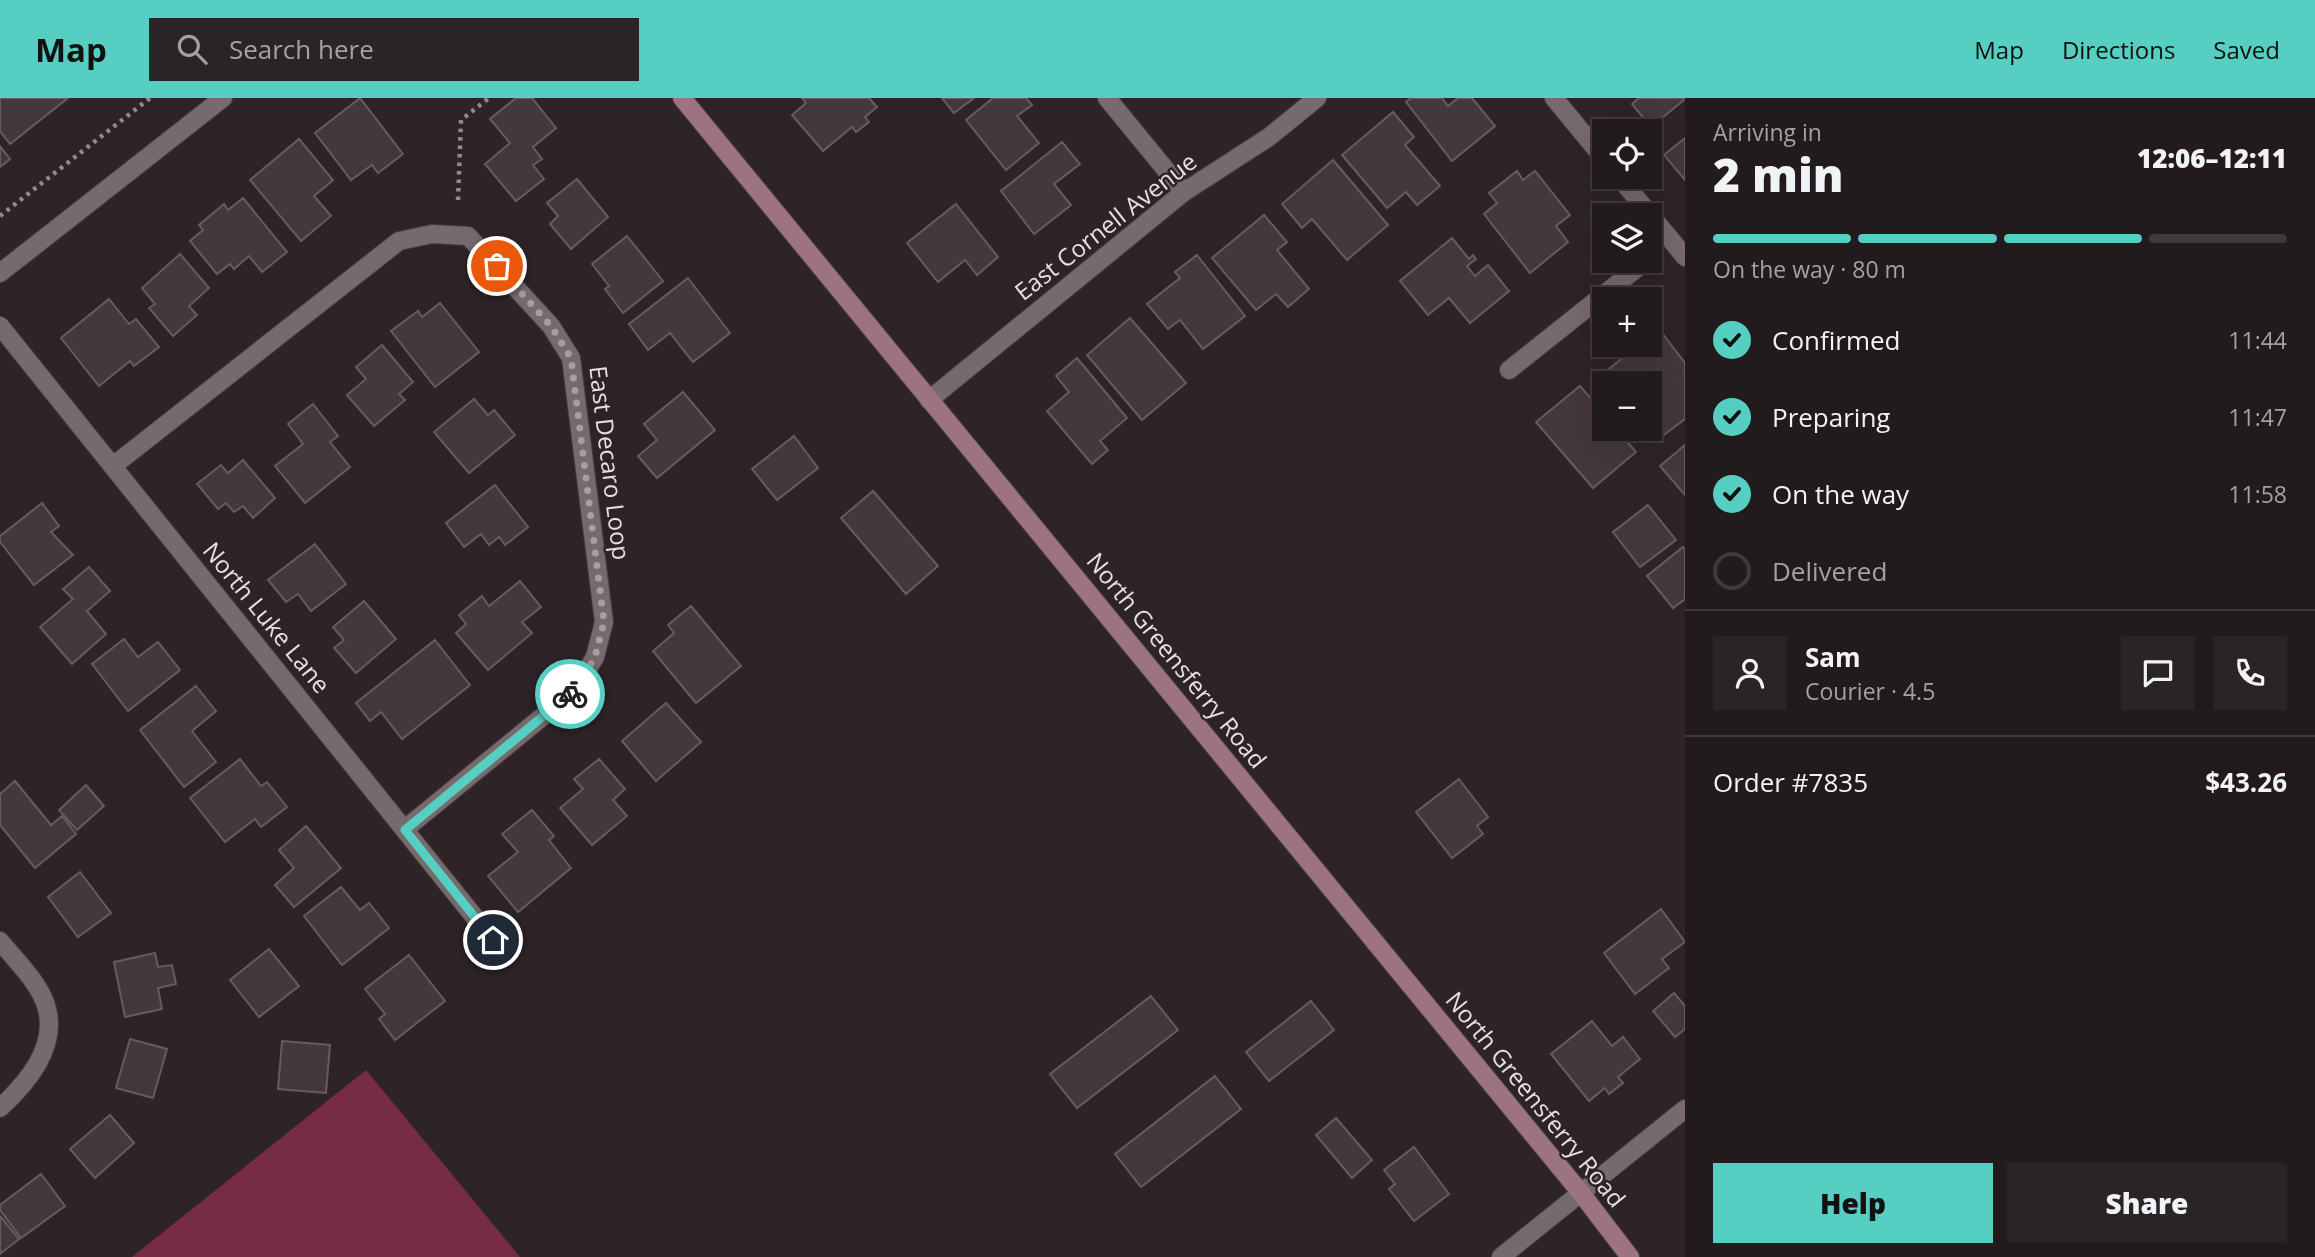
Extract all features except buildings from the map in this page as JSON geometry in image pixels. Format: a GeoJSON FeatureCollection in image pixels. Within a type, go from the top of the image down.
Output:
{"type":"FeatureCollection","features":[{"type":"Feature","properties":{"kind":"main road","name":"North Greensferry Road"},"geometry":{"type":"LineString","coordinates":[[682,98],[1630,1257]]}},
{"type":"Feature","properties":{"kind":"street"},"geometry":{"type":"LineString","coordinates":[[0,273],[223,98]]}},
{"type":"Feature","properties":{"kind":"street"},"geometry":{"type":"LineString","coordinates":[[1107,98],[1184,192]]}},
{"type":"Feature","properties":{"kind":"street","name":"East Cornell Avenue"},"geometry":{"type":"LineString","coordinates":[[929,400],[1184,192],[1269,137],[1317,98]]}},
{"type":"Feature","properties":{"kind":"street"},"geometry":{"type":"LineString","coordinates":[[1554,98],[1592,144]]}},
{"type":"Feature","properties":{"kind":"street"},"geometry":{"type":"LineString","coordinates":[[1629,189],[1685,257]]}},
{"type":"Feature","properties":{"kind":"street","name":"East Decaro Loop"},"geometry":{"type":"LineString","coordinates":[[113,466],[399,241],[432,234],[468,236],[551,326],[571,358],[577,400],[604,622],[595,657],[575,690],[405,830]]}},
{"type":"Feature","properties":{"kind":"street"},"geometry":{"type":"LineString","coordinates":[[1662,248],[1671,241]]}},
{"type":"Feature","properties":{"kind":"street"},"geometry":{"type":"LineString","coordinates":[[1509,370],[1631,273]]}},
{"type":"Feature","properties":{"kind":"street","name":"North Luke Lane"},"geometry":{"type":"LineString","coordinates":[[0,326],[493,940]]}},
{"type":"Feature","properties":{"kind":"street"},"geometry":{"type":"LineString","coordinates":[[0,942],[34,984],[47,1007],[50,1033],[41,1056],[23,1087],[0,1108]]}},
{"type":"Feature","properties":{"kind":"street"},"geometry":{"type":"LineString","coordinates":[[1501,1257],[1685,1109]]}},
{"type":"Feature","properties":{"kind":"path"},"geometry":{"type":"LineString","coordinates":[[0,216],[150,98]]}},
{"type":"Feature","properties":{"kind":"path"},"geometry":{"type":"LineString","coordinates":[[458,200],[461,120],[489,98]]}},
{"type":"Feature","properties":{"kind":"shaded area"},"geometry":{"type":"Polygon","coordinates":[[[366,1070],[520,1257],[132,1257],[366,1070]]]}},
{"type":"Feature","properties":{"kind":"way so far"},"geometry":{"type":"LineString","coordinates":[[497,266],[551,326],[571,358],[604,622],[595,657],[570,694]]}},
{"type":"Feature","properties":{"kind":"route"},"geometry":{"type":"LineString","coordinates":[[493,940],[405,830],[570,694]]}}]}
